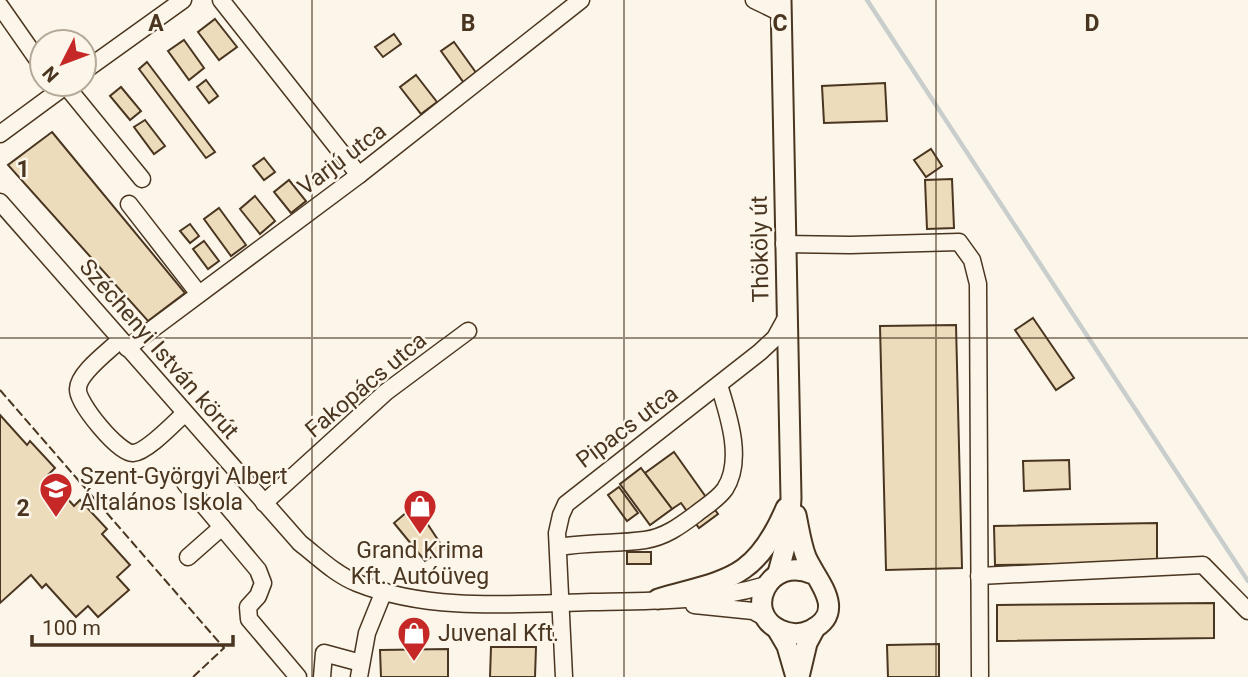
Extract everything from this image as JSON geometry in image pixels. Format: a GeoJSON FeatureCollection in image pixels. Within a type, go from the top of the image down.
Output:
{"type":"FeatureCollection","features":[{"type":"Feature","properties":{"kind":"main road","name":"Thököly út"},"geometry":{"type":"LineString","coordinates":[[781,6],[791,498],[789,532],[772,579],[762,596],[763,608],[787,646],[797,677]]}},
{"type":"Feature","properties":{"kind":"main road","name":"Thököly út"},"geometry":{"type":"LineString","coordinates":[[791,498],[804,554],[813,574],[825,587],[828,605],[821,622],[815,628]]}},
{"type":"Feature","properties":{"kind":"main road"},"geometry":{"type":"LineString","coordinates":[[649,600],[721,582],[743,570],[761,554],[772,539],[791,498]]}},
{"type":"Feature","properties":{"kind":"main road"},"geometry":{"type":"LineString","coordinates":[[772,579],[794,569],[813,574]]}},
{"type":"Feature","properties":{"kind":"main road"},"geometry":{"type":"LineString","coordinates":[[772,624],[790,634],[815,628]]}},
{"type":"Feature","properties":{"kind":"main road"},"geometry":{"type":"LineString","coordinates":[[797,677],[807,643],[815,628]]}},
{"type":"Feature","properties":{"kind":"street"},"geometry":{"type":"LineString","coordinates":[[98,61],[183,0]]}},
{"type":"Feature","properties":{"kind":"street"},"geometry":{"type":"LineString","coordinates":[[221,0],[359,175]]}},
{"type":"Feature","properties":{"kind":"street","name":"Varjú utca"},"geometry":{"type":"LineString","coordinates":[[185,413],[145,448],[133,453],[121,450],[81,403],[78,389],[82,376],[123,344],[199,294],[359,175],[581,0]]}},
{"type":"Feature","properties":{"kind":"street"},"geometry":{"type":"LineString","coordinates":[[754,0],[781,6]]}},
{"type":"Feature","properties":{"kind":"street"},"geometry":{"type":"LineString","coordinates":[[0,6],[28,46]]}},
{"type":"Feature","properties":{"kind":"street"},"geometry":{"type":"LineString","coordinates":[[0,134],[46,98]]}},
{"type":"Feature","properties":{"kind":"street"},"geometry":{"type":"LineString","coordinates":[[72,98],[142,179]]}},
{"type":"Feature","properties":{"kind":"street","name":"Széchenyi István körút"},"geometry":{"type":"LineString","coordinates":[[0,202],[300,543],[355,582],[384,591],[448,603],[561,603],[707,596],[749,590],[772,579]]}},
{"type":"Feature","properties":{"kind":"street"},"geometry":{"type":"LineString","coordinates":[[129,204],[199,294]]}},
{"type":"Feature","properties":{"kind":"street"},"geometry":{"type":"LineString","coordinates":[[785,244],[850,246],[959,242],[972,260],[978,284],[980,677]]}},
{"type":"Feature","properties":{"kind":"street","name":"Pipacs utca"},"geometry":{"type":"LineString","coordinates":[[564,677],[557,533],[566,504],[775,338],[786,317]]}},
{"type":"Feature","properties":{"kind":"street","name":"Fakopács utca"},"geometry":{"type":"LineString","coordinates":[[264,503],[386,392],[468,331]]}},
{"type":"Feature","properties":{"kind":"street"},"geometry":{"type":"LineString","coordinates":[[559,547],[662,536],[679,527],[719,496],[726,487],[731,472],[733,453],[729,417],[719,385]]}},
{"type":"Feature","properties":{"kind":"street"},"geometry":{"type":"LineString","coordinates":[[185,483],[258,570],[263,583],[258,596],[248,607],[249,619],[298,677]]}},
{"type":"Feature","properties":{"kind":"street"},"geometry":{"type":"LineString","coordinates":[[188,557],[222,527]]}},
{"type":"Feature","properties":{"kind":"street"},"geometry":{"type":"LineString","coordinates":[[979,576],[1203,565],[1248,611]]}},
{"type":"Feature","properties":{"kind":"street"},"geometry":{"type":"LineString","coordinates":[[322,677],[324,653],[360,670],[367,633],[384,591]]}},
{"type":"Feature","properties":{"kind":"street","name":"Széchenyi István körút"},"geometry":{"type":"LineString","coordinates":[[649,600],[754,611],[772,624]]}},
{"type":"Feature","properties":{"kind":"building"},"geometry":{"type":"Polygon","coordinates":[[[215,19],[237,47],[219,60],[198,32],[215,19]]]}},
{"type":"Feature","properties":{"kind":"building"},"geometry":{"type":"Polygon","coordinates":[[[394,34],[401,44],[383,57],[375,47],[394,34]]]}},
{"type":"Feature","properties":{"kind":"building"},"geometry":{"type":"Polygon","coordinates":[[[184,40],[204,68],[189,80],[168,51],[184,40]]]}},
{"type":"Feature","properties":{"kind":"building"},"geometry":{"type":"Polygon","coordinates":[[[454,42],[477,74],[464,83],[441,51],[454,42]]]}},
{"type":"Feature","properties":{"kind":"building"},"geometry":{"type":"Polygon","coordinates":[[[147,62],[215,152],[206,158],[139,69],[147,62]]]}},
{"type":"Feature","properties":{"kind":"building"},"geometry":{"type":"Polygon","coordinates":[[[416,75],[437,102],[421,114],[400,87],[416,75]]]}},
{"type":"Feature","properties":{"kind":"building"},"geometry":{"type":"Polygon","coordinates":[[[206,80],[218,96],[209,103],[197,87],[206,80]]]}},
{"type":"Feature","properties":{"kind":"building"},"geometry":{"type":"Polygon","coordinates":[[[885,83],[887,121],[824,123],[822,86],[885,83]]]}},
{"type":"Feature","properties":{"kind":"building"},"geometry":{"type":"Polygon","coordinates":[[[121,87],[141,111],[130,120],[110,96],[121,87]]]}},
{"type":"Feature","properties":{"kind":"building"},"geometry":{"type":"Polygon","coordinates":[[[145,120],[165,146],[154,154],[134,127],[145,120]]]}},
{"type":"Feature","properties":{"kind":"building"},"geometry":{"type":"Polygon","coordinates":[[[52,132],[185,293],[148,321],[8,165],[52,132]]]}},
{"type":"Feature","properties":{"kind":"building"},"geometry":{"type":"Polygon","coordinates":[[[931,149],[942,166],[926,177],[914,160],[931,149]]]}},
{"type":"Feature","properties":{"kind":"building"},"geometry":{"type":"Polygon","coordinates":[[[264,158],[275,172],[264,180],[253,166],[264,158]]]}},
{"type":"Feature","properties":{"kind":"building"},"geometry":{"type":"Polygon","coordinates":[[[952,179],[954,228],[927,229],[925,180],[952,179]]]}},
{"type":"Feature","properties":{"kind":"building"},"geometry":{"type":"Polygon","coordinates":[[[289,180],[306,201],[291,213],[274,192],[289,180]]]}},
{"type":"Feature","properties":{"kind":"building"},"geometry":{"type":"Polygon","coordinates":[[[255,196],[275,221],[260,234],[240,209],[255,196]]]}},
{"type":"Feature","properties":{"kind":"building"},"geometry":{"type":"Polygon","coordinates":[[[219,208],[246,245],[231,256],[204,219],[219,208]]]}},
{"type":"Feature","properties":{"kind":"building"},"geometry":{"type":"Polygon","coordinates":[[[190,224],[199,236],[190,243],[180,231],[190,224]]]}},
{"type":"Feature","properties":{"kind":"building"},"geometry":{"type":"Polygon","coordinates":[[[204,241],[219,261],[208,269],[193,249],[204,241]]]}},
{"type":"Feature","properties":{"kind":"building"},"geometry":{"type":"Polygon","coordinates":[[[1033,318],[1074,378],[1056,390],[1015,330],[1033,318]]]}},
{"type":"Feature","properties":{"kind":"building"},"geometry":{"type":"Polygon","coordinates":[[[956,325],[962,568],[886,570],[880,326],[956,325]]]}},
{"type":"Feature","properties":{"kind":"building"},"geometry":{"type":"Polygon","coordinates":[[[0,415],[27,445],[30,441],[55,468],[47,476],[74,506],[80,500],[107,529],[102,534],[130,565],[117,577],[129,590],[98,617],[88,606],[76,617],[46,584],[42,588],[31,575],[0,603],[0,415]]]}},
{"type":"Feature","properties":{"kind":"building"},"geometry":{"type":"Polygon","coordinates":[[[674,452],[718,514],[699,528],[681,503],[672,509],[645,473],[674,452]]]}},
{"type":"Feature","properties":{"kind":"building"},"geometry":{"type":"Polygon","coordinates":[[[1069,460],[1070,489],[1024,491],[1023,461],[1069,460]]]}},
{"type":"Feature","properties":{"kind":"building"},"geometry":{"type":"Polygon","coordinates":[[[641,468],[672,509],[650,525],[620,484],[641,468]]]}},
{"type":"Feature","properties":{"kind":"building"},"geometry":{"type":"Polygon","coordinates":[[[619,487],[638,513],[627,521],[608,495],[619,487]]]}},
{"type":"Feature","properties":{"kind":"building","name":"Grand Krima Kft. Autóüveg"},"geometry":{"type":"Polygon","coordinates":[[[415,505],[444,549],[425,561],[394,523],[415,505]]]}},
{"type":"Feature","properties":{"kind":"building"},"geometry":{"type":"Polygon","coordinates":[[[1157,523],[1157,563],[995,565],[994,526],[1157,523]]]}},
{"type":"Feature","properties":{"kind":"building"},"geometry":{"type":"Polygon","coordinates":[[[627,552],[651,552],[651,564],[627,564],[627,552]]]}},
{"type":"Feature","properties":{"kind":"building"},"geometry":{"type":"Polygon","coordinates":[[[1214,603],[1214,638],[997,641],[997,605],[1214,603]]]}},
{"type":"Feature","properties":{"kind":"building"},"geometry":{"type":"Polygon","coordinates":[[[939,644],[939,677],[888,677],[887,645],[939,644]]]}},
{"type":"Feature","properties":{"kind":"building"},"geometry":{"type":"Polygon","coordinates":[[[491,647],[536,647],[535,677],[490,677],[491,647]]]}},
{"type":"Feature","properties":{"kind":"building","name":"Juvenal Kft."},"geometry":{"type":"Polygon","coordinates":[[[448,649],[448,677],[381,677],[380,650],[448,649]]]}},
{"type":"Feature","properties":{"kind":"waterway"},"geometry":{"type":"LineString","coordinates":[[867,0],[1248,581]]}},
{"type":"Feature","properties":{"kind":"fence"},"geometry":{"type":"LineString","coordinates":[[0,390],[224,648],[193,677]]}},
{"type":"Feature","properties":{"kind":"place","name":"Szent-Györgyi Albert Általános Iskola"},"geometry":{"type":"Point","coordinates":[56,519]}},
{"type":"Feature","properties":{"kind":"place","name":"Grand Krima Kft. Autóüveg"},"geometry":{"type":"Point","coordinates":[420,536]}},
{"type":"Feature","properties":{"kind":"place","name":"Juvenal Kft."},"geometry":{"type":"Point","coordinates":[414,663]}}]}
